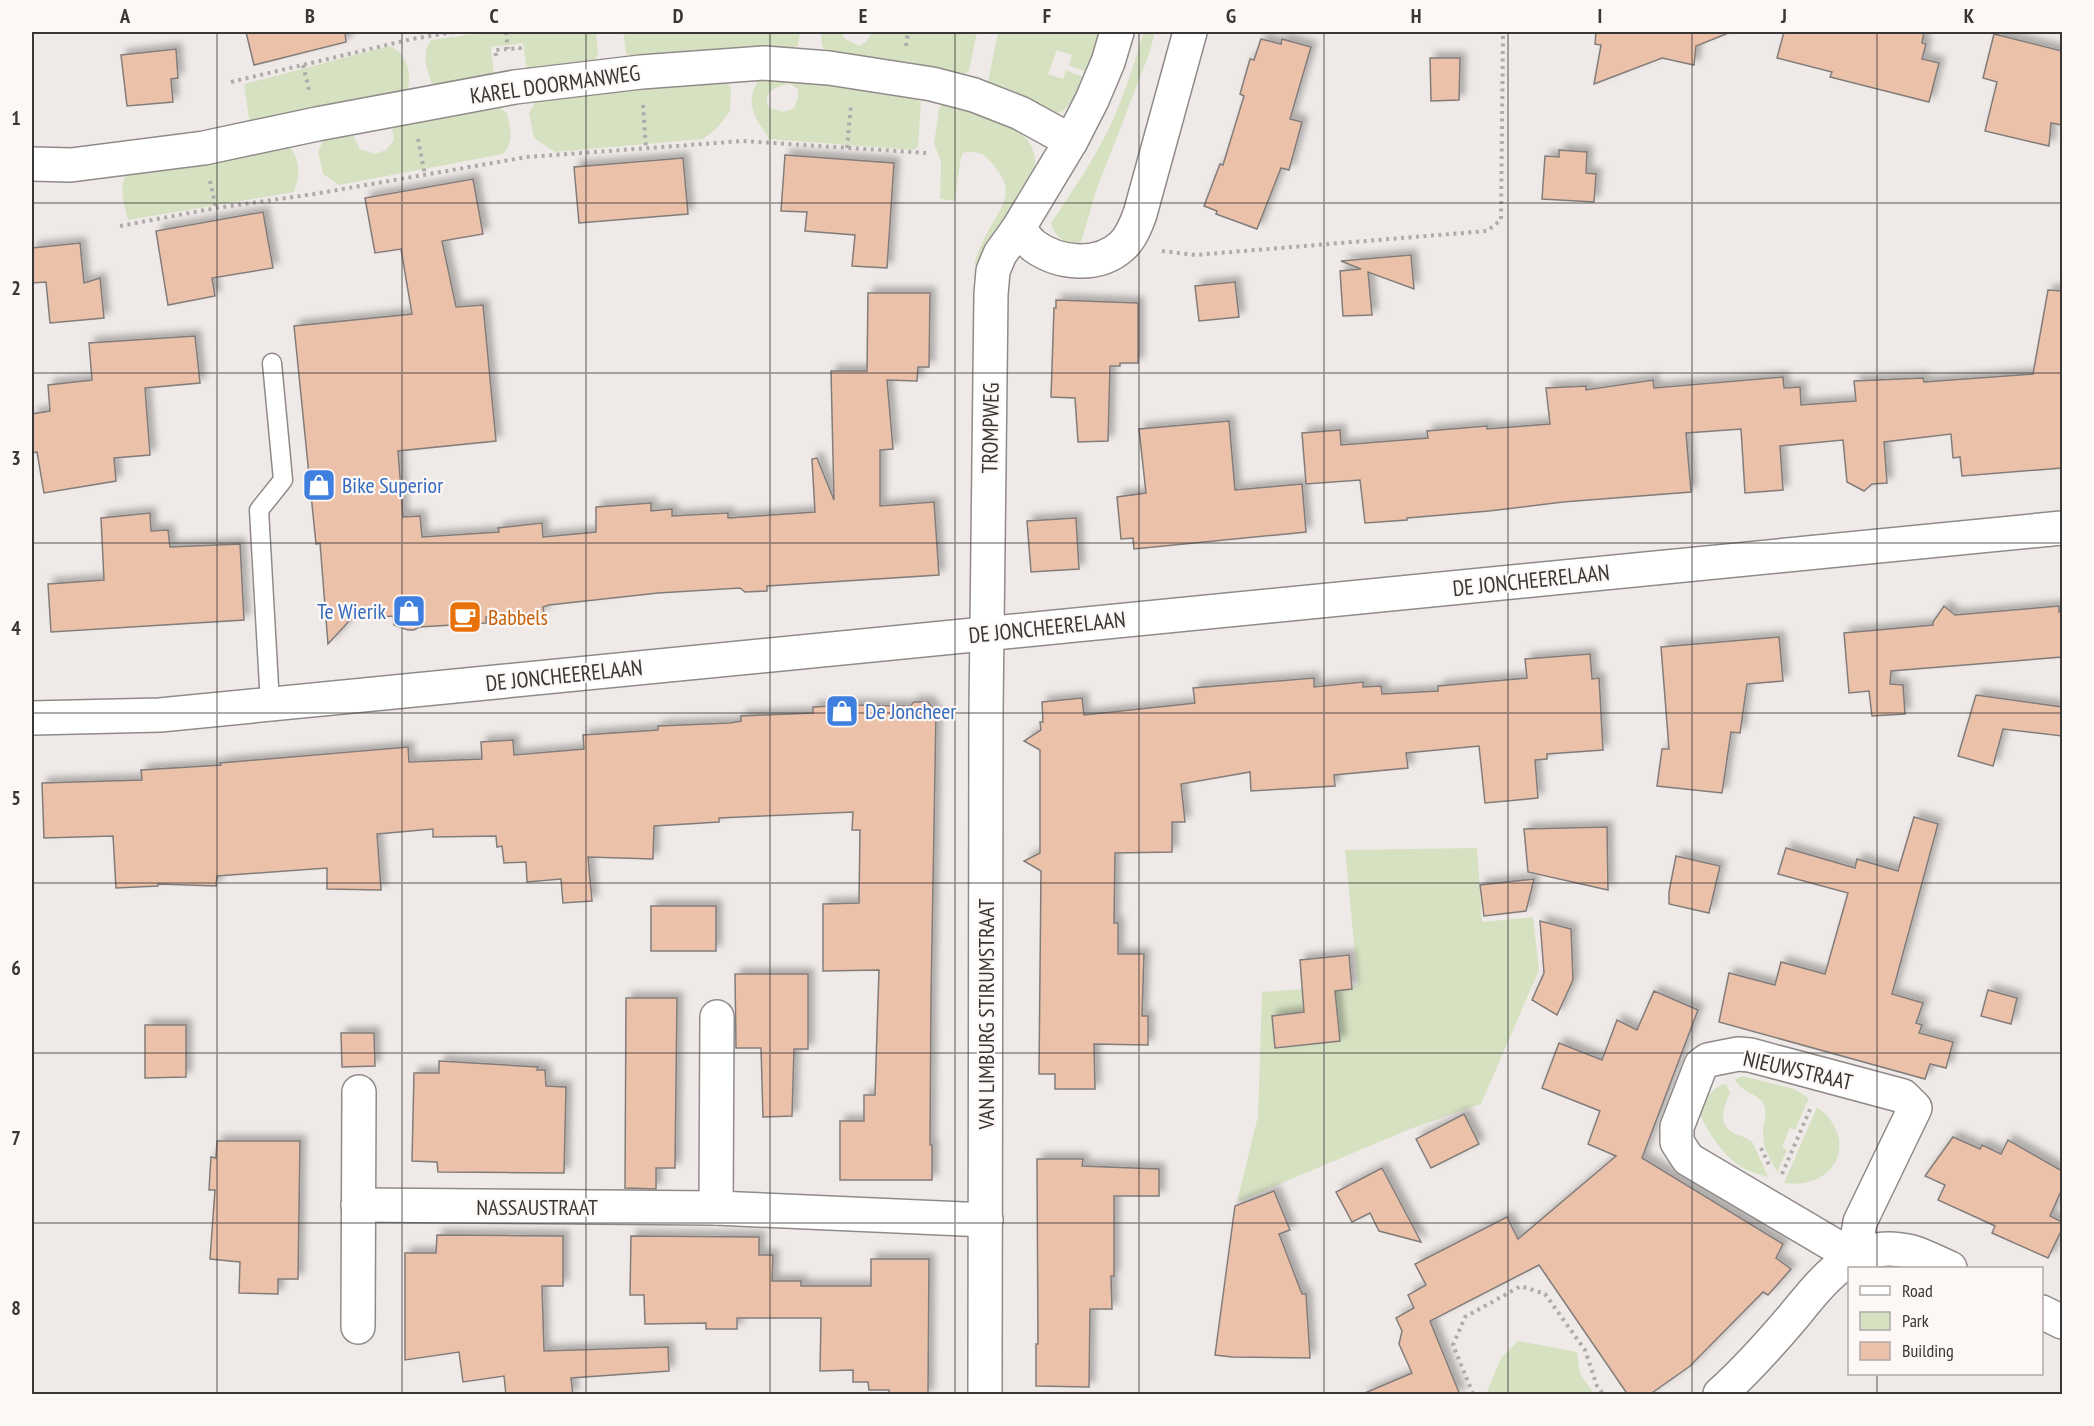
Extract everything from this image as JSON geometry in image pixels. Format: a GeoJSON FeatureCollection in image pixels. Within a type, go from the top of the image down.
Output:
{"type":"FeatureCollection","features":[{"type":"Feature","properties":{"kind":"street","name":"TROMPWEG"},"geometry":{"type":"LineString","coordinates":[[987,633],[993,271],[1000,254],[1018,229],[1071,141],[1092,100],[1108,62],[1117,32]]}},
{"type":"Feature","properties":{"kind":"street"},"geometry":{"type":"LineString","coordinates":[[1018,229],[1035,246],[1060,259],[1086,262],[1108,256],[1122,246],[1133,231],[1140,214],[1191,32]]}},
{"type":"Feature","properties":{"kind":"street","name":"KAREL DOORMANWEG"},"geometry":{"type":"LineString","coordinates":[[32,164],[71,165],[196,150],[317,124],[515,87],[641,72],[764,63],[854,72],[932,84],[974,95],[1020,113],[1071,141]]}},
{"type":"Feature","properties":{"kind":"street","name":"DE JONCHEERELAAN"},"geometry":{"type":"LineString","coordinates":[[32,718],[160,715],[2062,528]]}},
{"type":"Feature","properties":{"kind":"street","name":"VAN LIMBURG STIRUMSTRAAT"},"geometry":{"type":"LineString","coordinates":[[985,1395],[987,633]]}},
{"type":"Feature","properties":{"kind":"street"},"geometry":{"type":"LineString","coordinates":[[716,1208],[717,1017]]}},
{"type":"Feature","properties":{"kind":"street","name":"NIEUWSTRAAT"},"geometry":{"type":"LineString","coordinates":[[1738,1054],[1844,1080],[1904,1096],[1915,1108],[1860,1222],[1854,1257],[1688,1160],[1677,1142],[1677,1126],[1701,1065],[1708,1060],[1738,1054]]}},
{"type":"Feature","properties":{"kind":"street"},"geometry":{"type":"LineString","coordinates":[[358,1327],[359,1092]]}},
{"type":"Feature","properties":{"kind":"street","name":"NASSAUSTRAAT"},"geometry":{"type":"LineString","coordinates":[[358,1205],[716,1208],[986,1220]]}},
{"type":"Feature","properties":{"kind":"street"},"geometry":{"type":"LineString","coordinates":[[1720,1395],[1760,1356],[1829,1273],[1854,1257],[1878,1250],[1902,1250],[1924,1256],[1946,1267]]}},
{"type":"Feature","properties":{"kind":"street"},"geometry":{"type":"LineString","coordinates":[[2043,1312],[2062,1322]]}},
{"type":"Feature","properties":{"kind":"lane"},"geometry":{"type":"LineString","coordinates":[[270,704],[259,510],[283,480],[272,363]]}},
{"type":"Feature","properties":{"kind":"path"},"geometry":{"type":"LineString","coordinates":[[231,82],[412,39],[454,32]]}},
{"type":"Feature","properties":{"kind":"path"},"geometry":{"type":"LineString","coordinates":[[506,32],[508,49]]}},
{"type":"Feature","properties":{"kind":"path"},"geometry":{"type":"LineString","coordinates":[[1122,246],[1195,255],[1487,231],[1502,220],[1503,32]]}},
{"type":"Feature","properties":{"kind":"path"},"geometry":{"type":"LineString","coordinates":[[641,72],[646,149]]}},
{"type":"Feature","properties":{"kind":"path"},"geometry":{"type":"LineString","coordinates":[[848,148],[854,72]]}},
{"type":"Feature","properties":{"kind":"path"},"geometry":{"type":"LineString","coordinates":[[120,226],[527,157],[742,141],[926,153]]}},
{"type":"Feature","properties":{"kind":"path"},"geometry":{"type":"LineString","coordinates":[[1794,1222],[1778,1184],[1814,1100],[1844,1080]]}},
{"type":"Feature","properties":{"kind":"path"},"geometry":{"type":"LineString","coordinates":[[1473,1395],[1453,1345],[1465,1317],[1521,1286],[1545,1294],[1585,1350],[1597,1386],[1603,1395]]}},
{"type":"Feature","properties":{"kind":"green space"},"geometry":{"type":"Polygon","coordinates":[[[487,32],[596,32],[598,55],[591,64],[527,72],[523,43],[491,47],[494,76],[441,88],[432,85],[425,56],[431,40],[487,32]]]}},
{"type":"Feature","properties":{"kind":"green space"},"geometry":{"type":"Polygon","coordinates":[[[623,32],[800,32],[798,45],[790,50],[635,59],[626,53],[623,32]]]}},
{"type":"Feature","properties":{"kind":"green space"},"geometry":{"type":"Polygon","coordinates":[[[821,32],[842,32],[844,38],[859,46],[867,41],[872,32],[977,32],[969,71],[961,76],[829,53],[822,46],[821,32]]]}},
{"type":"Feature","properties":{"kind":"green space"},"geometry":{"type":"Polygon","coordinates":[[[998,32],[1100,32],[1086,72],[1069,65],[1072,55],[1057,50],[1048,74],[1063,79],[1066,70],[1083,77],[1075,98],[1063,111],[1049,113],[992,88],[988,82],[998,32]]]}},
{"type":"Feature","properties":{"kind":"green space"},"geometry":{"type":"Polygon","coordinates":[[[1144,32],[1155,32],[1149,54],[1096,191],[1080,246],[1069,243],[1058,236],[1051,223],[1086,170],[1111,124],[1127,85],[1144,32]]]}},
{"type":"Feature","properties":{"kind":"green space"},"geometry":{"type":"Polygon","coordinates":[[[389,46],[400,53],[407,65],[409,80],[406,93],[253,125],[249,119],[244,84],[389,46]]]}},
{"type":"Feature","properties":{"kind":"green space"},"geometry":{"type":"Polygon","coordinates":[[[760,78],[807,80],[913,95],[921,103],[918,146],[914,150],[769,139],[753,110],[752,95],[760,78]],[[790,84],[775,88],[769,94],[767,103],[770,108],[784,112],[794,108],[798,89],[790,84]]]}},
{"type":"Feature","properties":{"kind":"green space"},"geometry":{"type":"Polygon","coordinates":[[[724,80],[731,87],[730,111],[718,127],[703,139],[555,152],[534,138],[529,113],[537,99],[724,80]]]}},
{"type":"Feature","properties":{"kind":"green space"},"geometry":{"type":"Polygon","coordinates":[[[943,104],[971,110],[1018,131],[1028,142],[1034,154],[1034,169],[1030,180],[1004,218],[978,264],[974,265],[982,242],[1002,206],[1006,189],[998,171],[987,158],[977,153],[966,152],[961,158],[955,201],[940,199],[941,161],[934,144],[939,108],[943,104]]]}},
{"type":"Feature","properties":{"kind":"green space"},"geometry":{"type":"Polygon","coordinates":[[[497,106],[507,113],[510,130],[509,144],[503,154],[339,185],[323,174],[318,151],[324,140],[353,135],[360,149],[375,154],[386,150],[394,140],[392,127],[497,106]]]}},
{"type":"Feature","properties":{"kind":"green space"},"geometry":{"type":"Polygon","coordinates":[[[289,146],[296,157],[298,168],[294,192],[128,220],[122,191],[126,175],[206,164],[289,146]]]}},
{"type":"Feature","properties":{"kind":"green space"},"geometry":{"type":"Polygon","coordinates":[[[1477,848],[1482,922],[1533,917],[1539,970],[1481,1104],[1410,1129],[1237,1202],[1258,1116],[1262,992],[1358,985],[1345,850],[1477,848]]]}},
{"type":"Feature","properties":{"kind":"green space"},"geometry":{"type":"Polygon","coordinates":[[[1743,1076],[1794,1089],[1809,1098],[1795,1130],[1790,1128],[1782,1147],[1787,1150],[1777,1172],[1763,1141],[1765,1107],[1760,1099],[1738,1084],[1735,1079],[1743,1076]]]}},
{"type":"Feature","properties":{"kind":"green space"},"geometry":{"type":"Polygon","coordinates":[[[1726,1084],[1730,1093],[1723,1116],[1726,1126],[1730,1131],[1753,1143],[1768,1177],[1745,1169],[1731,1160],[1718,1145],[1703,1121],[1700,1114],[1706,1100],[1712,1091],[1726,1084]]]}},
{"type":"Feature","properties":{"kind":"green space"},"geometry":{"type":"Polygon","coordinates":[[[1817,1107],[1830,1120],[1837,1133],[1839,1147],[1836,1160],[1818,1179],[1802,1183],[1784,1183],[1817,1107]]]}},
{"type":"Feature","properties":{"kind":"green space"},"geometry":{"type":"Polygon","coordinates":[[[1518,1341],[1577,1352],[1580,1374],[1594,1394],[1486,1394],[1501,1358],[1518,1341]]]}},
{"type":"Feature","properties":{"kind":"building"},"geometry":{"type":"Polygon","coordinates":[[[246,32],[345,32],[346,42],[254,65],[246,32]]]}},
{"type":"Feature","properties":{"kind":"building"},"geometry":{"type":"Polygon","coordinates":[[[1596,32],[1726,32],[1726,34],[1696,46],[1694,65],[1662,58],[1594,84],[1601,45],[1595,44],[1596,32]]]}},
{"type":"Feature","properties":{"kind":"building"},"geometry":{"type":"Polygon","coordinates":[[[1784,32],[1924,32],[1922,43],[1926,44],[1922,59],[1939,63],[1929,102],[1830,77],[1832,72],[1777,58],[1784,32]]]}},
{"type":"Feature","properties":{"kind":"building"},"geometry":{"type":"Polygon","coordinates":[[[1994,34],[2062,51],[2062,125],[2051,123],[2049,146],[1985,131],[1997,82],[1983,78],[1994,34]]]}},
{"type":"Feature","properties":{"kind":"building"},"geometry":{"type":"Polygon","coordinates":[[[1261,39],[1281,44],[1282,39],[1311,47],[1290,119],[1302,122],[1289,170],[1281,168],[1257,229],[1216,214],[1217,211],[1204,206],[1220,164],[1223,165],[1244,96],[1240,94],[1250,59],[1254,60],[1261,39]]]}},
{"type":"Feature","properties":{"kind":"building"},"geometry":{"type":"Polygon","coordinates":[[[176,49],[178,78],[171,79],[173,102],[127,106],[121,55],[176,49]]]}},
{"type":"Feature","properties":{"kind":"building"},"geometry":{"type":"Polygon","coordinates":[[[1430,58],[1460,58],[1459,100],[1431,101],[1430,58]]]}},
{"type":"Feature","properties":{"kind":"building"},"geometry":{"type":"Polygon","coordinates":[[[1559,150],[1587,152],[1586,173],[1596,174],[1594,202],[1542,199],[1545,156],[1559,157],[1559,150]]]}},
{"type":"Feature","properties":{"kind":"building"},"geometry":{"type":"Polygon","coordinates":[[[785,155],[894,163],[887,268],[852,266],[855,235],[805,231],[807,212],[781,211],[785,155]]]}},
{"type":"Feature","properties":{"kind":"building"},"geometry":{"type":"Polygon","coordinates":[[[683,158],[688,214],[579,223],[574,167],[683,158]]]}},
{"type":"Feature","properties":{"kind":"building"},"geometry":{"type":"Polygon","coordinates":[[[473,179],[483,234],[442,241],[456,307],[483,305],[496,441],[398,451],[403,517],[420,516],[422,537],[499,532],[498,528],[542,523],[543,537],[596,532],[596,507],[651,503],[651,511],[672,509],[672,516],[728,513],[728,518],[815,512],[812,459],[817,458],[834,500],[831,371],[867,371],[868,293],[930,293],[929,367],[918,367],[917,381],[887,380],[893,449],[880,450],[880,506],[934,502],[939,575],[767,586],[767,591],[745,592],[740,588],[658,593],[549,605],[543,607],[544,613],[486,617],[486,623],[419,627],[414,630],[394,625],[393,616],[351,619],[328,644],[320,543],[316,544],[294,326],[412,314],[401,249],[375,253],[365,198],[473,179]]]}},
{"type":"Feature","properties":{"kind":"building"},"geometry":{"type":"Polygon","coordinates":[[[263,212],[273,268],[212,278],[215,296],[168,305],[156,231],[263,212]]]}},
{"type":"Feature","properties":{"kind":"building"},"geometry":{"type":"Polygon","coordinates":[[[80,243],[84,283],[100,278],[104,318],[50,323],[46,282],[32,283],[32,248],[80,243]]]}},
{"type":"Feature","properties":{"kind":"building"},"geometry":{"type":"Polygon","coordinates":[[[1411,255],[1414,289],[1368,272],[1372,315],[1343,316],[1340,271],[1361,269],[1341,261],[1411,255]]]}},
{"type":"Feature","properties":{"kind":"building"},"geometry":{"type":"Polygon","coordinates":[[[1235,282],[1239,317],[1199,321],[1195,286],[1235,282]]]}},
{"type":"Feature","properties":{"kind":"building"},"geometry":{"type":"Polygon","coordinates":[[[2048,290],[2062,291],[2062,468],[1962,476],[1960,457],[1953,458],[1951,434],[1884,442],[1887,483],[1872,484],[1864,491],[1847,482],[1843,440],[1780,446],[1783,490],[1745,493],[1741,429],[1686,433],[1691,492],[1563,502],[1365,523],[1360,480],[1306,484],[1302,433],[1340,430],[1341,445],[1428,438],[1427,431],[1550,424],[1546,388],[1586,386],[1586,390],[1653,380],[1654,388],[1783,377],[1784,388],[1800,387],[1801,405],[1856,401],[1854,381],[1923,378],[1924,382],[2033,374],[2048,290]]]}},
{"type":"Feature","properties":{"kind":"building"},"geometry":{"type":"Polygon","coordinates":[[[1056,300],[1138,303],[1138,363],[1120,363],[1120,366],[1110,366],[1108,441],[1078,442],[1075,398],[1051,397],[1056,300]]]}},
{"type":"Feature","properties":{"kind":"building"},"geometry":{"type":"Polygon","coordinates":[[[195,336],[200,383],[145,388],[150,455],[114,458],[116,481],[44,493],[37,452],[32,453],[32,414],[50,411],[48,385],[92,380],[89,343],[195,336]]]}},
{"type":"Feature","properties":{"kind":"building"},"geometry":{"type":"Polygon","coordinates":[[[1229,421],[1235,490],[1302,484],[1306,532],[1134,549],[1133,538],[1121,539],[1117,497],[1146,493],[1139,429],[1229,421]]]}},
{"type":"Feature","properties":{"kind":"building"},"geometry":{"type":"Polygon","coordinates":[[[150,513],[151,531],[168,530],[170,547],[240,544],[244,620],[51,632],[48,584],[104,580],[101,518],[150,513]]]}},
{"type":"Feature","properties":{"kind":"building"},"geometry":{"type":"Polygon","coordinates":[[[1076,518],[1079,569],[1031,572],[1027,521],[1076,518]]]}},
{"type":"Feature","properties":{"kind":"building"},"geometry":{"type":"Polygon","coordinates":[[[1944,606],[1955,615],[2059,606],[2059,612],[2062,611],[2062,657],[1891,671],[1890,684],[1903,685],[1905,714],[1872,716],[1869,691],[1849,693],[1844,633],[1933,625],[1944,606]]]}},
{"type":"Feature","properties":{"kind":"building"},"geometry":{"type":"Polygon","coordinates":[[[1779,637],[1783,681],[1747,684],[1740,733],[1731,732],[1722,793],[1657,786],[1662,749],[1669,749],[1661,647],[1779,637]]]}},
{"type":"Feature","properties":{"kind":"building"},"geometry":{"type":"Polygon","coordinates":[[[1590,654],[1592,679],[1599,678],[1603,750],[1547,754],[1547,759],[1535,760],[1538,798],[1485,803],[1479,746],[1406,753],[1408,768],[1334,775],[1335,786],[1251,791],[1250,772],[1181,784],[1185,822],[1172,822],[1172,852],[1115,853],[1114,923],[1118,923],[1118,954],[1144,954],[1142,1016],[1148,1016],[1148,1045],[1094,1044],[1095,1089],[1055,1089],[1055,1074],[1039,1074],[1041,871],[1024,861],[1040,853],[1040,750],[1024,741],[1041,730],[1042,702],[1082,698],[1084,715],[1195,703],[1193,688],[1314,678],[1314,687],[1363,682],[1363,687],[1381,686],[1382,694],[1438,691],[1438,686],[1527,678],[1525,659],[1590,654]]]}},
{"type":"Feature","properties":{"kind":"building"},"geometry":{"type":"Polygon","coordinates":[[[1976,695],[2062,707],[2062,736],[2003,729],[1993,766],[1958,756],[1976,695]]]}},
{"type":"Feature","properties":{"kind":"building"},"geometry":{"type":"Polygon","coordinates":[[[914,702],[928,702],[936,712],[931,998],[930,1145],[932,1145],[932,1180],[840,1180],[840,1121],[864,1121],[864,1095],[875,1095],[879,970],[823,971],[823,904],[859,903],[860,830],[852,830],[853,812],[719,818],[719,822],[654,826],[653,859],[588,857],[592,901],[563,903],[561,879],[527,882],[526,862],[504,863],[502,846],[497,847],[496,836],[433,837],[433,829],[377,834],[381,890],[327,889],[327,868],[217,876],[216,886],[158,884],[158,886],[116,888],[113,836],[44,838],[42,783],[142,780],[141,770],[221,765],[220,763],[408,747],[409,762],[482,759],[481,742],[513,740],[514,755],[584,749],[583,735],[658,730],[658,726],[730,723],[741,721],[741,716],[813,713],[813,707],[910,706],[914,702]]]}},
{"type":"Feature","properties":{"kind":"building"},"geometry":{"type":"Polygon","coordinates":[[[1914,817],[1938,824],[1892,994],[1923,1003],[1916,1023],[1922,1025],[1919,1033],[1953,1042],[1946,1068],[1930,1064],[1925,1079],[1719,1022],[1729,973],[1775,985],[1781,962],[1825,974],[1848,893],[1778,874],[1786,848],[1855,868],[1857,859],[1898,871],[1914,817]]]}},
{"type":"Feature","properties":{"kind":"building"},"geometry":{"type":"Polygon","coordinates":[[[1607,827],[1608,890],[1528,872],[1524,829],[1607,827]]]}},
{"type":"Feature","properties":{"kind":"building"},"geometry":{"type":"Polygon","coordinates":[[[1676,856],[1720,866],[1709,913],[1669,904],[1676,856]]]}},
{"type":"Feature","properties":{"kind":"building"},"geometry":{"type":"Polygon","coordinates":[[[1534,879],[1526,911],[1484,916],[1480,885],[1534,879]]]}},
{"type":"Feature","properties":{"kind":"building"},"geometry":{"type":"Polygon","coordinates":[[[651,906],[716,906],[716,951],[651,951],[651,906]]]}},
{"type":"Feature","properties":{"kind":"building"},"geometry":{"type":"Polygon","coordinates":[[[1540,921],[1571,929],[1573,980],[1557,1015],[1532,1000],[1544,973],[1540,921]]]}},
{"type":"Feature","properties":{"kind":"building"},"geometry":{"type":"Polygon","coordinates":[[[1349,955],[1352,989],[1335,991],[1340,1041],[1275,1048],[1272,1016],[1304,1012],[1300,960],[1349,955]]]}},
{"type":"Feature","properties":{"kind":"building"},"geometry":{"type":"Polygon","coordinates":[[[735,974],[808,974],[808,1049],[794,1049],[792,1116],[763,1117],[761,1048],[736,1048],[735,974]]]}},
{"type":"Feature","properties":{"kind":"building"},"geometry":{"type":"Polygon","coordinates":[[[1988,990],[2017,998],[2011,1024],[1981,1016],[1988,990]]]}},
{"type":"Feature","properties":{"kind":"building"},"geometry":{"type":"Polygon","coordinates":[[[1654,991],[1698,1010],[1642,1158],[1783,1244],[1776,1258],[1791,1269],[1768,1295],[1763,1292],[1690,1366],[1649,1395],[1628,1395],[1539,1265],[1430,1321],[1460,1395],[1360,1395],[1412,1373],[1399,1344],[1402,1331],[1396,1318],[1414,1308],[1408,1295],[1426,1285],[1415,1264],[1507,1217],[1518,1239],[1616,1156],[1588,1144],[1600,1111],[1542,1088],[1559,1043],[1602,1060],[1617,1020],[1637,1030],[1654,991]]]}},
{"type":"Feature","properties":{"kind":"building"},"geometry":{"type":"Polygon","coordinates":[[[626,998],[677,998],[675,1168],[656,1168],[656,1189],[625,1188],[626,998]]]}},
{"type":"Feature","properties":{"kind":"building"},"geometry":{"type":"Polygon","coordinates":[[[145,1025],[186,1025],[186,1077],[145,1078],[145,1025]]]}},
{"type":"Feature","properties":{"kind":"building"},"geometry":{"type":"Polygon","coordinates":[[[341,1033],[374,1033],[375,1066],[342,1067],[341,1033]]]}},
{"type":"Feature","properties":{"kind":"building"},"geometry":{"type":"Polygon","coordinates":[[[439,1061],[538,1067],[537,1070],[545,1070],[546,1086],[566,1087],[564,1173],[438,1172],[437,1162],[412,1161],[414,1073],[439,1073],[439,1061]]]}},
{"type":"Feature","properties":{"kind":"building"},"geometry":{"type":"Polygon","coordinates":[[[1464,1114],[1479,1144],[1431,1168],[1416,1139],[1464,1114]]]}},
{"type":"Feature","properties":{"kind":"building"},"geometry":{"type":"Polygon","coordinates":[[[1953,1137],[1980,1149],[1982,1145],[2001,1154],[2008,1140],[2062,1171],[2062,1189],[2050,1216],[2062,1222],[2062,1229],[2048,1258],[1992,1233],[1995,1226],[1938,1200],[1945,1185],[1925,1176],[1953,1137]]]}},
{"type":"Feature","properties":{"kind":"building"},"geometry":{"type":"Polygon","coordinates":[[[217,1141],[300,1141],[298,1279],[278,1279],[278,1294],[239,1293],[240,1262],[210,1259],[215,1190],[209,1190],[210,1172],[211,1157],[216,1158],[217,1141]]]}},
{"type":"Feature","properties":{"kind":"building"},"geometry":{"type":"Polygon","coordinates":[[[1037,1159],[1083,1159],[1082,1166],[1159,1169],[1159,1196],[1114,1196],[1112,1309],[1090,1309],[1089,1387],[1036,1386],[1036,1344],[1038,1344],[1037,1159]]]}},
{"type":"Feature","properties":{"kind":"building"},"geometry":{"type":"Polygon","coordinates":[[[1382,1168],[1421,1242],[1379,1231],[1370,1213],[1352,1222],[1336,1192],[1382,1168]]]}},
{"type":"Feature","properties":{"kind":"building"},"geometry":{"type":"Polygon","coordinates":[[[1274,1191],[1290,1230],[1279,1234],[1302,1294],[1306,1294],[1310,1358],[1215,1355],[1235,1206],[1274,1191]]]}},
{"type":"Feature","properties":{"kind":"building"},"geometry":{"type":"Polygon","coordinates":[[[437,1235],[563,1236],[563,1286],[542,1286],[544,1351],[668,1347],[669,1371],[571,1378],[573,1395],[506,1395],[504,1376],[463,1382],[459,1352],[405,1360],[405,1253],[436,1253],[437,1235]]]}},
{"type":"Feature","properties":{"kind":"building"},"geometry":{"type":"Polygon","coordinates":[[[631,1236],[759,1237],[759,1255],[773,1255],[772,1281],[801,1281],[801,1286],[871,1286],[871,1259],[929,1259],[928,1395],[889,1395],[889,1390],[869,1390],[868,1382],[853,1382],[853,1370],[820,1371],[821,1318],[737,1318],[737,1329],[706,1329],[706,1323],[645,1324],[644,1295],[630,1295],[631,1236]]]}},
{"type":"Feature","properties":{"kind":"place","name":"Bike Superior"},"geometry":{"type":"Point","coordinates":[319,485]}},
{"type":"Feature","properties":{"kind":"place","name":"Te Wierik"},"geometry":{"type":"Point","coordinates":[409,611]}},
{"type":"Feature","properties":{"kind":"place","name":"Babbels"},"geometry":{"type":"Point","coordinates":[465,617]}},
{"type":"Feature","properties":{"kind":"place","name":"De Joncheer"},"geometry":{"type":"Point","coordinates":[842,711]}}]}
